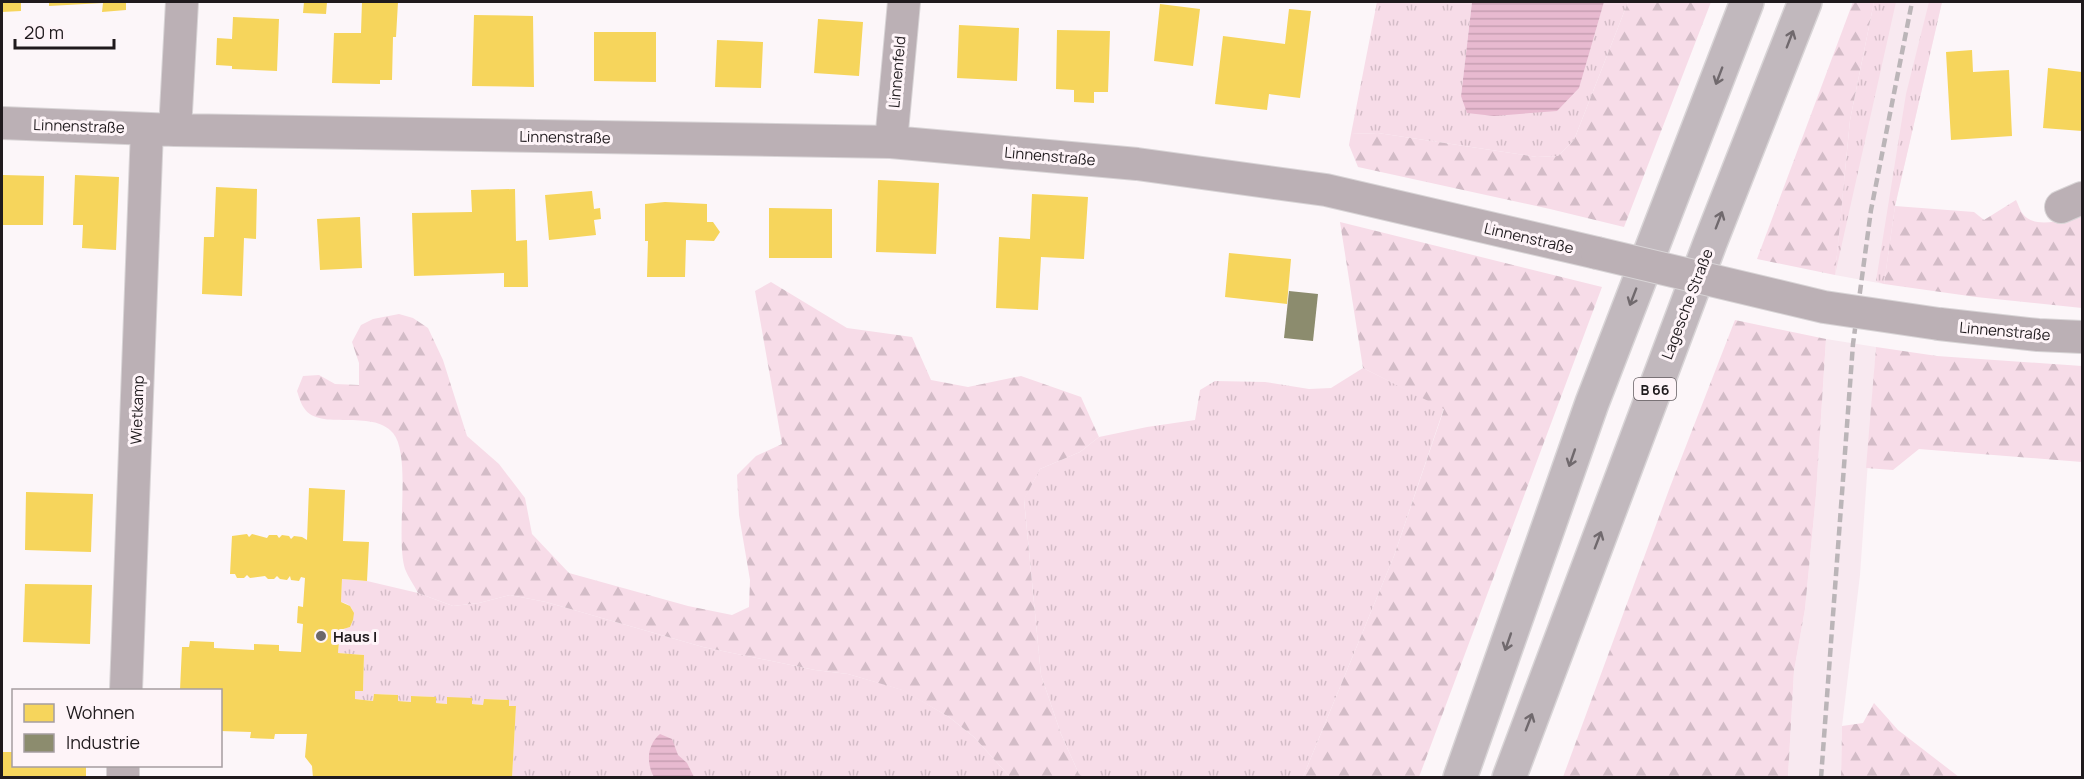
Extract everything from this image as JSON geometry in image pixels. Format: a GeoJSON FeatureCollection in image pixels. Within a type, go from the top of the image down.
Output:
{"type":"FeatureCollection","features":[{"type":"Feature","properties":{"kind":"highway"},"geometry":{"type":"LineString","coordinates":[[1460,777],[1592,403],[1748,2]]}},
{"type":"Feature","properties":{"kind":"highway","name":"Lagesche Straße"},"geometry":{"type":"LineString","coordinates":[[1509,777],[1710,243],[1805,2]]}},
{"type":"Feature","properties":{"kind":"street","name":"Wietkamp"},"geometry":{"type":"LineString","coordinates":[[126,689],[161,130],[182,2]]}},
{"type":"Feature","properties":{"kind":"street","name":"Linnenfeld"},"geometry":{"type":"LineString","coordinates":[[891,142],[903,2]]}},
{"type":"Feature","properties":{"kind":"street","name":"Linnenstraße"},"geometry":{"type":"LineString","coordinates":[[2,123],[161,130],[891,142],[1137,164],[1326,190],[1824,307],[1940,324],[2038,335],[2082,337]]}},
{"type":"Feature","properties":{"kind":"shaded area"},"geometry":{"type":"Polygon","coordinates":[[[1472,2],[1604,2],[1579,88],[1557,111],[1494,116],[1467,113],[1461,96],[1472,2]]]}},
{"type":"Feature","properties":{"kind":"shaded area"},"geometry":{"type":"Polygon","coordinates":[[[1874,2],[1942,2],[1895,206],[1884,284],[1835,275],[1843,185],[1874,2]]]}},
{"type":"Feature","properties":{"kind":"shaded area"},"geometry":{"type":"Polygon","coordinates":[[[1826,339],[1876,347],[1860,575],[1842,726],[1841,777],[1788,778],[1794,671],[1805,609],[1816,495],[1826,339]]]}},
{"type":"Feature","properties":{"kind":"shaded area"},"geometry":{"type":"Polygon","coordinates":[[[660,734],[672,739],[678,755],[687,763],[694,777],[654,777],[651,772],[649,754],[652,743],[660,734]]]}},
{"type":"Feature","properties":{"kind":"green space"},"geometry":{"type":"Polygon","coordinates":[[[1377,2],[1472,2],[1461,96],[1592,42],[1604,2],[1628,2],[1574,140],[1558,156],[1537,157],[1378,133],[1351,134],[1377,2]]]}},
{"type":"Feature","properties":{"kind":"green space"},"geometry":{"type":"Polygon","coordinates":[[[1628,2],[1711,2],[1624,227],[1358,167],[1349,145],[1351,134],[1378,133],[1537,157],[1558,156],[1574,140],[1628,2]]]}},
{"type":"Feature","properties":{"kind":"green space"},"geometry":{"type":"Polygon","coordinates":[[[1853,2],[1874,2],[1850,120],[1835,275],[1757,259],[1853,2]]]}},
{"type":"Feature","properties":{"kind":"green space"},"geometry":{"type":"Polygon","coordinates":[[[1874,2],[1896,2],[1835,275],[1850,120],[1874,2]]]}},
{"type":"Feature","properties":{"kind":"green space"},"geometry":{"type":"Polygon","coordinates":[[[1929,2],[1942,2],[1895,206],[1884,284],[1876,281],[1906,94],[1929,2]]]}},
{"type":"Feature","properties":{"kind":"green space"},"geometry":{"type":"Polygon","coordinates":[[[2016,200],[2022,213],[2042,223],[2082,214],[2082,308],[1976,297],[1884,284],[1895,206],[1974,212],[1984,220],[2016,200]]]}},
{"type":"Feature","properties":{"kind":"green space"},"geometry":{"type":"Polygon","coordinates":[[[1340,222],[1602,287],[1419,777],[1303,777],[1394,556],[1444,409],[1363,368],[1340,222]]]}},
{"type":"Feature","properties":{"kind":"green space"},"geometry":{"type":"Polygon","coordinates":[[[771,282],[847,328],[912,337],[931,380],[968,387],[1021,376],[1081,397],[1099,437],[1080,452],[1040,469],[1024,500],[1041,675],[1061,734],[1079,774],[1083,777],[1010,777],[974,737],[949,717],[902,690],[848,674],[815,670],[703,647],[546,602],[510,595],[479,603],[453,606],[418,593],[405,569],[402,555],[403,477],[399,444],[393,433],[384,426],[372,422],[321,419],[311,415],[303,406],[297,391],[303,376],[319,375],[335,384],[359,385],[359,363],[352,342],[361,325],[373,319],[399,314],[413,318],[428,328],[443,360],[467,436],[499,464],[525,498],[532,534],[569,573],[688,606],[732,615],[749,607],[750,580],[739,515],[737,475],[756,456],[782,444],[755,291],[771,282]]]}},
{"type":"Feature","properties":{"kind":"green space"},"geometry":{"type":"Polygon","coordinates":[[[1735,320],[1826,339],[1816,495],[1805,609],[1794,671],[1788,777],[1563,777],[1670,487],[1735,320]]]}},
{"type":"Feature","properties":{"kind":"green space"},"geometry":{"type":"Polygon","coordinates":[[[1876,347],[1937,356],[2082,366],[2082,462],[1919,449],[1893,470],[1866,468],[1876,347]]]}},
{"type":"Feature","properties":{"kind":"green space"},"geometry":{"type":"Polygon","coordinates":[[[1363,368],[1444,408],[1394,556],[1303,777],[1083,778],[1061,734],[1041,675],[1024,499],[1040,469],[1080,452],[1099,437],[1195,420],[1200,390],[1215,381],[1265,382],[1309,389],[1331,388],[1363,368]]]}},
{"type":"Feature","properties":{"kind":"green space"},"geometry":{"type":"Polygon","coordinates":[[[342,579],[367,581],[418,593],[453,606],[479,603],[510,595],[546,602],[703,647],[815,670],[848,674],[903,690],[949,717],[974,737],[1010,777],[512,777],[516,706],[509,706],[509,700],[484,699],[483,705],[447,697],[447,704],[436,703],[435,697],[411,696],[411,702],[398,701],[398,695],[374,694],[373,701],[355,699],[355,691],[363,691],[364,655],[338,653],[340,630],[350,627],[353,619],[353,611],[349,605],[341,602],[342,579]]]}},
{"type":"Feature","properties":{"kind":"green space"},"geometry":{"type":"Polygon","coordinates":[[[1874,703],[1898,730],[1959,777],[1841,777],[1842,726],[1863,723],[1874,703]]]}},
{"type":"Feature","properties":{"kind":"building: Wohnen"},"geometry":{"type":"Polygon","coordinates":[[[2,2],[21,2],[21,11],[2,12],[2,2]]]}},
{"type":"Feature","properties":{"kind":"building: Wohnen"},"geometry":{"type":"Polygon","coordinates":[[[49,2],[126,2],[126,10],[102,12],[103,3],[49,6],[49,2]]]}},
{"type":"Feature","properties":{"kind":"building: Wohnen"},"geometry":{"type":"Polygon","coordinates":[[[304,2],[327,2],[326,14],[303,13],[304,2]]]}},
{"type":"Feature","properties":{"kind":"building: Wohnen"},"geometry":{"type":"Polygon","coordinates":[[[362,2],[398,2],[396,37],[393,37],[392,80],[380,80],[380,84],[332,83],[334,33],[361,33],[362,2]]]}},
{"type":"Feature","properties":{"kind":"building: Wohnen"},"geometry":{"type":"Polygon","coordinates":[[[1160,4],[1200,9],[1193,66],[1154,61],[1160,4]]]}},
{"type":"Feature","properties":{"kind":"building: Wohnen"},"geometry":{"type":"Polygon","coordinates":[[[1289,9],[1311,11],[1300,98],[1269,94],[1267,110],[1215,104],[1223,36],[1285,44],[1289,9]]]}},
{"type":"Feature","properties":{"kind":"building: Wohnen"},"geometry":{"type":"Polygon","coordinates":[[[474,15],[533,16],[534,87],[472,86],[474,15]]]}},
{"type":"Feature","properties":{"kind":"building: Wohnen"},"geometry":{"type":"Polygon","coordinates":[[[233,17],[279,19],[277,71],[232,69],[232,66],[216,65],[217,38],[232,39],[233,17]]]}},
{"type":"Feature","properties":{"kind":"building: Wohnen"},"geometry":{"type":"Polygon","coordinates":[[[818,19],[863,22],[859,76],[814,73],[818,19]]]}},
{"type":"Feature","properties":{"kind":"building: Wohnen"},"geometry":{"type":"Polygon","coordinates":[[[959,25],[1019,28],[1017,81],[957,78],[959,25]]]}},
{"type":"Feature","properties":{"kind":"building: Wohnen"},"geometry":{"type":"Polygon","coordinates":[[[1057,30],[1110,31],[1108,92],[1094,92],[1094,103],[1074,102],[1074,90],[1056,89],[1057,30]]]}},
{"type":"Feature","properties":{"kind":"building: Wohnen"},"geometry":{"type":"Polygon","coordinates":[[[594,32],[656,32],[656,82],[594,81],[594,32]]]}},
{"type":"Feature","properties":{"kind":"building: Wohnen"},"geometry":{"type":"Polygon","coordinates":[[[717,40],[763,42],[761,88],[715,87],[717,40]]]}},
{"type":"Feature","properties":{"kind":"building: Wohnen"},"geometry":{"type":"Polygon","coordinates":[[[1972,50],[1973,72],[2009,70],[2012,136],[1951,140],[1946,52],[1972,50]]]}},
{"type":"Feature","properties":{"kind":"building: Wohnen"},"geometry":{"type":"Polygon","coordinates":[[[2048,68],[2082,72],[2082,131],[2043,128],[2048,68]]]}},
{"type":"Feature","properties":{"kind":"building: Wohnen"},"geometry":{"type":"Polygon","coordinates":[[[3,175],[44,176],[43,225],[3,225],[3,175]]]}},
{"type":"Feature","properties":{"kind":"building: Wohnen"},"geometry":{"type":"Polygon","coordinates":[[[75,175],[119,177],[116,250],[82,248],[83,225],[73,225],[75,175]]]}},
{"type":"Feature","properties":{"kind":"building: Wohnen"},"geometry":{"type":"Polygon","coordinates":[[[878,180],[939,183],[936,254],[876,252],[878,180]]]}},
{"type":"Feature","properties":{"kind":"building: Wohnen"},"geometry":{"type":"Polygon","coordinates":[[[216,187],[257,189],[256,239],[244,238],[242,296],[202,294],[204,237],[214,237],[216,187]]]}},
{"type":"Feature","properties":{"kind":"building: Wohnen"},"geometry":{"type":"Polygon","coordinates":[[[515,189],[516,241],[527,240],[528,287],[504,287],[504,273],[414,276],[412,213],[472,212],[471,190],[515,189]]]}},
{"type":"Feature","properties":{"kind":"building: Wohnen"},"geometry":{"type":"Polygon","coordinates":[[[592,191],[594,209],[600,208],[601,219],[594,220],[596,235],[549,240],[545,195],[592,191]]]}},
{"type":"Feature","properties":{"kind":"building: Wohnen"},"geometry":{"type":"Polygon","coordinates":[[[1032,194],[1088,197],[1084,259],[1041,257],[1038,310],[996,308],[999,237],[1030,239],[1032,194]]]}},
{"type":"Feature","properties":{"kind":"building: Wohnen"},"geometry":{"type":"Polygon","coordinates":[[[665,202],[707,204],[707,222],[713,222],[720,232],[714,241],[686,240],[685,277],[647,277],[648,241],[645,241],[645,204],[665,202]]]}},
{"type":"Feature","properties":{"kind":"building: Wohnen"},"geometry":{"type":"Polygon","coordinates":[[[769,208],[832,209],[832,258],[769,258],[769,208]]]}},
{"type":"Feature","properties":{"kind":"building: Wohnen"},"geometry":{"type":"Polygon","coordinates":[[[360,217],[362,268],[320,270],[317,219],[360,217]]]}},
{"type":"Feature","properties":{"kind":"building: Wohnen"},"geometry":{"type":"Polygon","coordinates":[[[1229,253],[1291,259],[1287,304],[1225,297],[1229,253]]]}},
{"type":"Feature","properties":{"kind":"building: Wohnen","name":"Haus I"},"geometry":{"type":"Polygon","coordinates":[[[309,488],[345,490],[343,541],[369,542],[367,581],[342,579],[341,602],[350,606],[354,613],[350,627],[340,630],[338,653],[364,655],[363,691],[355,691],[355,699],[373,701],[374,694],[398,695],[398,701],[411,702],[411,696],[436,697],[436,703],[447,704],[447,697],[472,698],[472,704],[483,705],[484,699],[509,700],[509,706],[516,706],[512,778],[313,778],[312,766],[305,757],[307,734],[275,734],[274,739],[250,738],[251,732],[222,731],[222,689],[180,689],[182,647],[189,647],[190,641],[214,642],[214,648],[254,650],[254,644],[279,645],[279,651],[301,652],[303,624],[297,623],[298,606],[303,607],[305,578],[301,577],[299,581],[291,580],[290,576],[287,580],[277,576],[274,579],[268,579],[265,576],[250,578],[247,575],[244,578],[237,578],[235,574],[230,574],[232,536],[247,534],[249,537],[252,534],[267,538],[269,535],[277,535],[279,538],[282,535],[289,536],[291,539],[294,536],[307,540],[309,488]]]}},
{"type":"Feature","properties":{"kind":"building: Wohnen"},"geometry":{"type":"Polygon","coordinates":[[[26,492],[93,494],[91,552],[25,550],[26,492]]]}},
{"type":"Feature","properties":{"kind":"building: Wohnen"},"geometry":{"type":"Polygon","coordinates":[[[25,584],[92,585],[90,644],[23,642],[25,584]]]}},
{"type":"Feature","properties":{"kind":"building: Wohnen"},"geometry":{"type":"Polygon","coordinates":[[[2,752],[12,752],[12,767],[86,767],[86,778],[2,778],[2,752]]]}},
{"type":"Feature","properties":{"kind":"building: Industrie"},"geometry":{"type":"Polygon","coordinates":[[[1289,291],[1318,294],[1313,341],[1284,338],[1289,291]]]}},
{"type":"Feature","properties":{"kind":"railway"},"geometry":{"type":"LineString","coordinates":[[1821,778],[1853,344],[1871,210],[1912,2]]}},
{"type":"Feature","properties":{"kind":"place","name":"Haus I"},"geometry":{"type":"Point","coordinates":[321,636]}}]}
